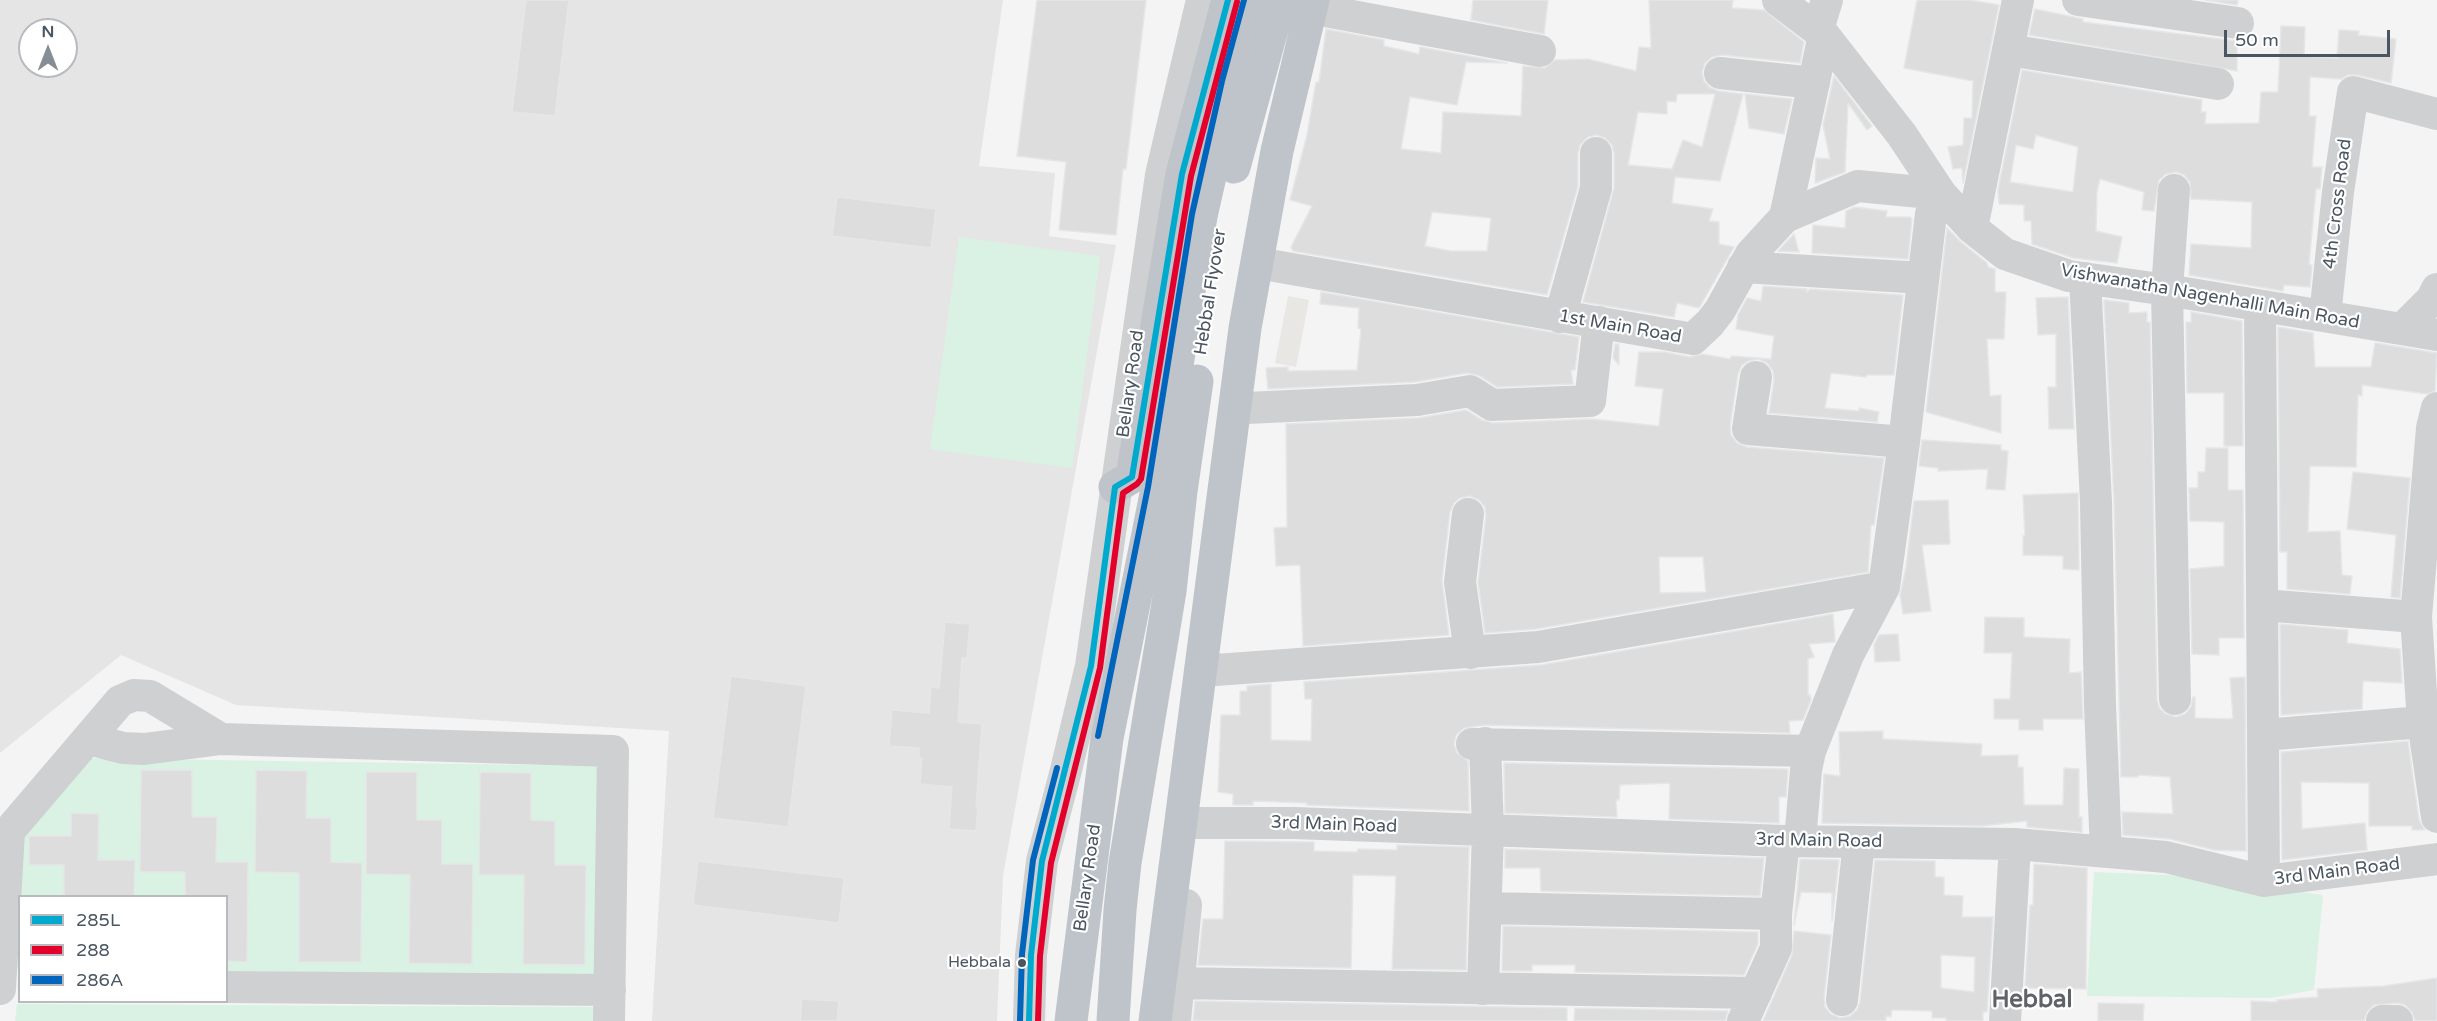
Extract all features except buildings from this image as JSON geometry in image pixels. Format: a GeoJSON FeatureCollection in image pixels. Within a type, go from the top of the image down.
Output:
{"type":"FeatureCollection","features":[{"type":"Feature","properties":{"kind":"highway"},"geometry":{"type":"LineString","coordinates":[[1115,487],[1132,477],[1182,174],[1228,0]]}},
{"type":"Feature","properties":{"kind":"highway","name":"Hebbal Flyover"},"geometry":{"type":"LineString","coordinates":[[1170,591],[1169,490],[1201,216],[1231,83],[1253,0]]}},
{"type":"Feature","properties":{"kind":"highway","name":"Hebbal Flyover"},"geometry":{"type":"LineString","coordinates":[[1169,490],[1228,187],[1280,0]]}},
{"type":"Feature","properties":{"kind":"highway"},"geometry":{"type":"LineString","coordinates":[[1155,1021],[1245,328],[1277,151],[1319,3]]}},
{"type":"Feature","properties":{"kind":"highway","name":"Bellary Road"},"geometry":{"type":"LineString","coordinates":[[1071,1021],[1107,738],[1169,490]]}},
{"type":"Feature","properties":{"kind":"highway"},"geometry":{"type":"LineString","coordinates":[[1170,591],[1213,683]]}},
{"type":"Feature","properties":{"kind":"highway","name":"Bellary Road"},"geometry":{"type":"LineString","coordinates":[[1113,1021],[1125,863],[1170,591]]}},
{"type":"Feature","properties":{"kind":"street","name":"Bellary Road"},"geometry":{"type":"LineString","coordinates":[[1029,1021],[1031,955],[1042,861],[1091,666],[1161,175],[1202,0]]}},
{"type":"Feature","properties":{"kind":"street","name":"Vishwanatha Nagenhalli Main Road"},"geometry":{"type":"LineString","coordinates":[[1778,0],[1823,21],[1941,194],[1972,228],[2005,254],[2069,276],[2437,335]]}},
{"type":"Feature","properties":{"kind":"street"},"geometry":{"type":"LineString","coordinates":[[1972,228],[2018,0]]}},
{"type":"Feature","properties":{"kind":"street"},"geometry":{"type":"LineString","coordinates":[[2078,0],[2238,23]]}},
{"type":"Feature","properties":{"kind":"street"},"geometry":{"type":"LineString","coordinates":[[1175,1021],[1184,914],[1247,408],[1289,152],[1319,3],[1540,51]]}},
{"type":"Feature","properties":{"kind":"street"},"geometry":{"type":"LineString","coordinates":[[1785,217],[1814,83],[1823,21]]}},
{"type":"Feature","properties":{"kind":"street"},"geometry":{"type":"LineString","coordinates":[[2009,50],[2218,84]]}},
{"type":"Feature","properties":{"kind":"street"},"geometry":{"type":"LineString","coordinates":[[1720,73],[1814,83]]}},
{"type":"Feature","properties":{"kind":"street","name":"4th Cross Road"},"geometry":{"type":"LineString","coordinates":[[2325,316],[2338,192],[2354,92],[2437,114]]}},
{"type":"Feature","properties":{"kind":"street"},"geometry":{"type":"LineString","coordinates":[[1560,317],[1596,188],[1596,153]]}},
{"type":"Feature","properties":{"kind":"street","name":"1st Main Road"},"geometry":{"type":"LineString","coordinates":[[1269,265],[1693,339],[1720,310],[1751,254],[1785,217],[1858,186],[1941,194]]}},
{"type":"Feature","properties":{"kind":"street"},"geometry":{"type":"LineString","coordinates":[[2174,190],[2167,290],[2175,699]]}},
{"type":"Feature","properties":{"kind":"street"},"geometry":{"type":"LineString","coordinates":[[1743,1021],[1776,948],[1776,914],[1810,752],[1848,655],[1884,587],[1931,214],[1941,194]]}},
{"type":"Feature","properties":{"kind":"street"},"geometry":{"type":"LineString","coordinates":[[1743,267],[1923,278]]}},
{"type":"Feature","properties":{"kind":"street"},"geometry":{"type":"LineString","coordinates":[[2085,278],[2096,502],[2106,852]]}},
{"type":"Feature","properties":{"kind":"street"},"geometry":{"type":"LineString","coordinates":[[2402,330],[2432,298],[2437,289]]}},
{"type":"Feature","properties":{"kind":"street"},"geometry":{"type":"LineString","coordinates":[[2260,306],[2264,881]]}},
{"type":"Feature","properties":{"kind":"street"},"geometry":{"type":"LineString","coordinates":[[1247,408],[1417,400],[1470,391],[1492,405],[1590,401],[1599,322]]}},
{"type":"Feature","properties":{"kind":"street"},"geometry":{"type":"LineString","coordinates":[[1756,377],[1748,429],[1904,442]]}},
{"type":"Feature","properties":{"kind":"street"},"geometry":{"type":"LineString","coordinates":[[2437,408],[2432,428],[2416,617],[2423,722],[2437,817]]}},
{"type":"Feature","properties":{"kind":"street"},"geometry":{"type":"LineString","coordinates":[[1468,514],[1460,582],[1470,653]]}},
{"type":"Feature","properties":{"kind":"street"},"geometry":{"type":"LineString","coordinates":[[1213,683],[1538,647],[1884,587]]}},
{"type":"Feature","properties":{"kind":"street"},"geometry":{"type":"LineString","coordinates":[[2262,605],[2416,617]]}},
{"type":"Feature","properties":{"kind":"street"},"geometry":{"type":"LineString","coordinates":[[18,985],[0,987],[9,831],[120,701],[134,695],[150,696],[221,739]]}},
{"type":"Feature","properties":{"kind":"street"},"geometry":{"type":"LineString","coordinates":[[2263,735],[2423,722]]}},
{"type":"Feature","properties":{"kind":"street"},"geometry":{"type":"LineString","coordinates":[[89,739],[123,748],[144,749],[221,739],[613,752],[609,1021]]}},
{"type":"Feature","properties":{"kind":"street"},"geometry":{"type":"LineString","coordinates":[[1483,989],[1488,830],[1478,744],[1810,752]]}},
{"type":"Feature","properties":{"kind":"street","name":"3rd Main Road"},"geometry":{"type":"LineString","coordinates":[[1197,823],[1294,823],[1792,841],[2015,844],[2166,857],[2264,881],[2437,859]]}},
{"type":"Feature","properties":{"kind":"street"},"geometry":{"type":"LineString","coordinates":[[1842,1000],[1859,842]]}},
{"type":"Feature","properties":{"kind":"street"},"geometry":{"type":"LineString","coordinates":[[2005,1021],[2015,844]]}},
{"type":"Feature","properties":{"kind":"street"},"geometry":{"type":"LineString","coordinates":[[1486,908],[1776,914]]}},
{"type":"Feature","properties":{"kind":"street"},"geometry":{"type":"LineString","coordinates":[[1178,983],[1756,993]]}},
{"type":"Feature","properties":{"kind":"street"},"geometry":{"type":"LineString","coordinates":[[228,987],[610,990]]}},
{"type":"Feature","properties":{"kind":"street"},"geometry":{"type":"LineString","coordinates":[[2382,1021],[2397,1021]]}},
{"type":"Feature","properties":{"kind":"shaded area"},"geometry":{"type":"Polygon","coordinates":[[[0,0],[1003,0],[979,166],[1055,173],[1049,236],[1116,245],[1003,876],[997,1021],[652,1021],[669,731],[236,705],[121,655],[0,753],[0,0]]]}},
{"type":"Feature","properties":{"kind":"shaded area"},"geometry":{"type":"Polygon","coordinates":[[[1288,296],[1309,300],[1296,367],[1275,363],[1288,296]]]}},
{"type":"Feature","properties":{"kind":"green space"},"geometry":{"type":"Polygon","coordinates":[[[959,237],[1100,256],[1072,468],[930,449],[959,237]]]}},
{"type":"Feature","properties":{"kind":"green space"},"geometry":{"type":"Polygon","coordinates":[[[83,758],[600,766],[597,976],[228,971],[228,895],[19,895],[21,833],[83,758]]]}},
{"type":"Feature","properties":{"kind":"green space"},"geometry":{"type":"Polygon","coordinates":[[[2094,872],[2170,875],[2323,895],[2314,990],[2271,998],[2087,996],[2094,872]]]}},
{"type":"Feature","properties":{"kind":"green space"},"geometry":{"type":"Polygon","coordinates":[[[17,1004],[599,1007],[599,1021],[15,1021],[17,1004]]]}},
{"type":"Feature","properties":{"kind":"transit line","name":"285L"},"geometry":{"type":"LineString","coordinates":[[1029,1021],[1031,955],[1042,861],[1091,666],[1115,487],[1132,477],[1182,174],[1228,0]]}},
{"type":"Feature","properties":{"kind":"transit line","name":"286A"},"geometry":{"type":"LineString","coordinates":[[1098,736],[1148,487],[1192,214],[1222,81],[1244,0]]}},
{"type":"Feature","properties":{"kind":"transit line","name":"288"},"geometry":{"type":"LineString","coordinates":[[1038,1021],[1040,956],[1051,863],[1100,668],[1123,493],[1141,479],[1191,176],[1237,2]]}},
{"type":"Feature","properties":{"kind":"transit line","name":"286A"},"geometry":{"type":"LineString","coordinates":[[1020,1021],[1022,954],[1033,860],[1057,768]]}},
{"type":"Feature","properties":{"kind":"place","name":"Hebbala"},"geometry":{"type":"Point","coordinates":[1022,963]}},
{"type":"Feature","properties":{"kind":"district","name":"Hebbal"},"geometry":{"type":"Point","coordinates":[2032,1001]}}]}
